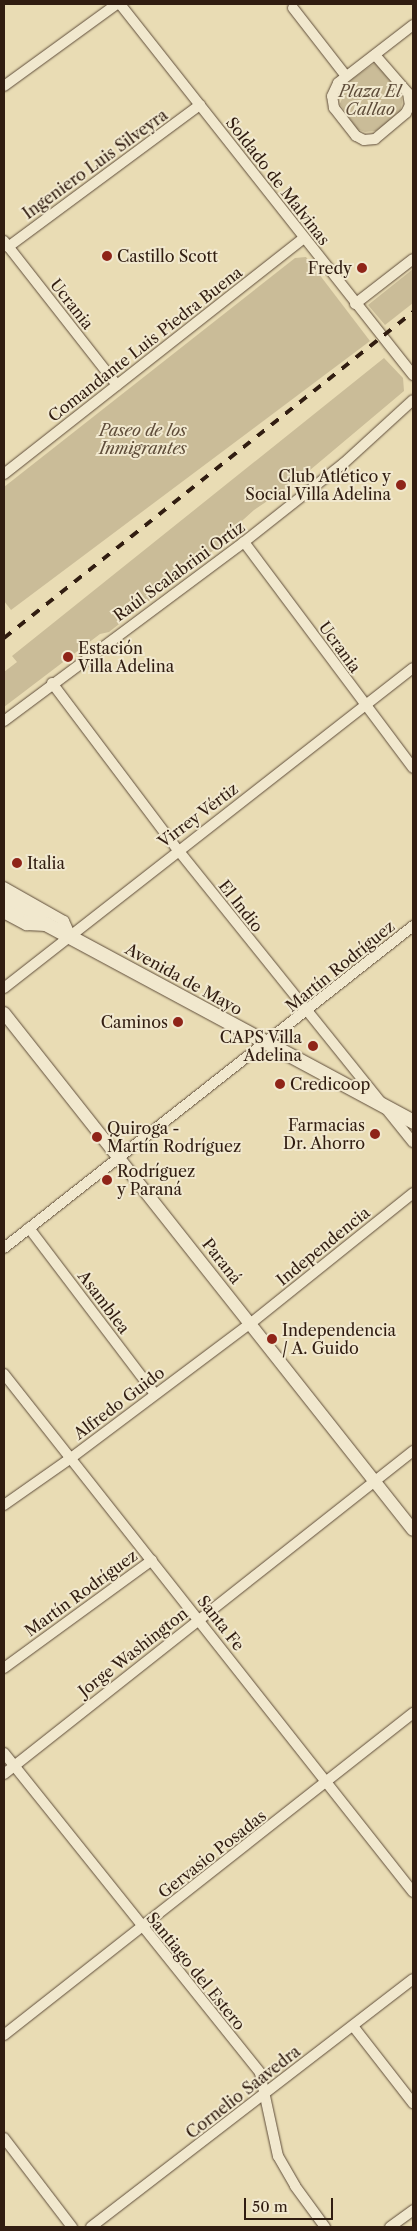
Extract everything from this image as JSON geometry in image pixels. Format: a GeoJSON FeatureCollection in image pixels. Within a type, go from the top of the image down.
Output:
{"type":"FeatureCollection","features":[{"type":"Feature","properties":{"kind":"main road","name":"Avenida de Mayo"},"geometry":{"type":"LineString","coordinates":[[4,899],[32,912],[46,924],[413,1122]]}},
{"type":"Feature","properties":{"kind":"main road","name":"Avenida de Mayo"},"geometry":{"type":"LineString","coordinates":[[4,911],[28,922],[46,924]]}},
{"type":"Feature","properties":{"kind":"street"},"geometry":{"type":"LineString","coordinates":[[4,86],[119,4]]}},
{"type":"Feature","properties":{"kind":"street","name":"Soldado de Malvinas"},"geometry":{"type":"LineString","coordinates":[[119,4],[413,375]]}},
{"type":"Feature","properties":{"kind":"street"},"geometry":{"type":"LineString","coordinates":[[293,8],[346,76]]}},
{"type":"Feature","properties":{"kind":"street"},"geometry":{"type":"LineString","coordinates":[[375,55],[408,93],[410,104],[406,113],[375,139],[364,140],[356,136],[334,108],[332,96],[346,76],[413,25]]}},
{"type":"Feature","properties":{"kind":"street","name":"Ingeniero Luis Silveyra"},"geometry":{"type":"LineString","coordinates":[[6,244],[200,105]]}},
{"type":"Feature","properties":{"kind":"street","name":"Comandante Luis Piedra Buena"},"geometry":{"type":"LineString","coordinates":[[4,474],[304,238]]}},
{"type":"Feature","properties":{"kind":"street","name":"Ucrania"},"geometry":{"type":"LineString","coordinates":[[6,244],[117,385]]}},
{"type":"Feature","properties":{"kind":"street"},"geometry":{"type":"LineString","coordinates":[[356,304],[413,259]]}},
{"type":"Feature","properties":{"kind":"street","name":"Raúl Scalabrini Ortíz"},"geometry":{"type":"LineString","coordinates":[[4,721],[52,683],[244,542],[344,462],[413,400]]}},
{"type":"Feature","properties":{"kind":"street","name":"Ucrania"},"geometry":{"type":"LineString","coordinates":[[244,542],[413,768]]}},
{"type":"Feature","properties":{"kind":"street","name":"Virrey Vértiz"},"geometry":{"type":"LineString","coordinates":[[4,988],[71,937],[178,850],[366,707],[413,668]]}},
{"type":"Feature","properties":{"kind":"street","name":"El Indio"},"geometry":{"type":"LineString","coordinates":[[52,683],[178,850],[306,1012],[390,1110],[413,1142]]}},
{"type":"Feature","properties":{"kind":"street","name":"Avenida de Mayo"},"geometry":{"type":"LineString","coordinates":[[4,887],[64,920],[71,937]]}},
{"type":"Feature","properties":{"kind":"street","name":"Martín Rodríguez"},"geometry":{"type":"LineString","coordinates":[[4,1248],[267,1044],[413,926]]}},
{"type":"Feature","properties":{"kind":"street","name":"Paraná"},"geometry":{"type":"LineString","coordinates":[[4,1013],[413,1530]]}},
{"type":"Feature","properties":{"kind":"street","name":"Independencia"},"geometry":{"type":"LineString","coordinates":[[251,1323],[413,1193]]}},
{"type":"Feature","properties":{"kind":"street","name":"Asamblea"},"geometry":{"type":"LineString","coordinates":[[29,1228],[155,1394]]}},
{"type":"Feature","properties":{"kind":"street","name":"Alfredo Guido"},"geometry":{"type":"LineString","coordinates":[[4,1505],[72,1458],[251,1323]]}},
{"type":"Feature","properties":{"kind":"street","name":"Santa Fe"},"geometry":{"type":"LineString","coordinates":[[4,1374],[329,1782],[413,1892]]}},
{"type":"Feature","properties":{"kind":"street","name":"Jorge Washington"},"geometry":{"type":"LineString","coordinates":[[4,1774],[413,1451]]}},
{"type":"Feature","properties":{"kind":"street","name":"Martín Rodríguez"},"geometry":{"type":"LineString","coordinates":[[4,1668],[152,1560]]}},
{"type":"Feature","properties":{"kind":"street","name":"Gervasio Posadas"},"geometry":{"type":"LineString","coordinates":[[4,2035],[329,1782],[413,1713]]}},
{"type":"Feature","properties":{"kind":"street","name":"Santiago del Estero"},"geometry":{"type":"LineString","coordinates":[[4,1753],[141,1928],[260,2073],[278,2156],[295,2186],[325,2227]]}},
{"type":"Feature","properties":{"kind":"street","name":"Cornelio Saavedra"},"geometry":{"type":"LineString","coordinates":[[91,2227],[413,1980]]}},
{"type":"Feature","properties":{"kind":"street"},"geometry":{"type":"LineString","coordinates":[[353,2026],[413,2103]]}},
{"type":"Feature","properties":{"kind":"street"},"geometry":{"type":"LineString","coordinates":[[4,2138],[72,2227]]}},
{"type":"Feature","properties":{"kind":"street"},"geometry":{"type":"LineString","coordinates":[[390,2227],[413,2210]]}},
{"type":"Feature","properties":{"kind":"green space","name":"Plaza El Callao"},"geometry":{"type":"Polygon","coordinates":[[[375,63],[402,95],[402,103],[400,112],[376,131],[365,132],[357,129],[340,104],[348,82],[375,63]]]}},
{"type":"Feature","properties":{"kind":"green space","name":"Paseo de los Inmigrantes"},"geometry":{"type":"Polygon","coordinates":[[[306,257],[370,341],[11,610],[4,601],[4,487],[295,258],[306,257]]]}},
{"type":"Feature","properties":{"kind":"green space"},"geometry":{"type":"Polygon","coordinates":[[[413,269],[413,303],[385,325],[368,305],[413,269]]]}},
{"type":"Feature","properties":{"kind":"green space"},"geometry":{"type":"Polygon","coordinates":[[[384,358],[403,378],[404,391],[297,481],[254,510],[223,538],[219,546],[109,632],[100,634],[4,707],[4,672],[17,662],[12,656],[384,358]]]}},
{"type":"Feature","properties":{"kind":"railway"},"geometry":{"type":"LineString","coordinates":[[4,638],[413,312]]}},
{"type":"Feature","properties":{"kind":"place","name":"Castillo Scott"},"geometry":{"type":"Point","coordinates":[107,256]}},
{"type":"Feature","properties":{"kind":"place","name":"Fredy"},"geometry":{"type":"Point","coordinates":[362,268]}},
{"type":"Feature","properties":{"kind":"place","name":"Club Atlético y Social Villa Adelina"},"geometry":{"type":"Point","coordinates":[401,485]}},
{"type":"Feature","properties":{"kind":"place","name":"Estación Villa Adelina"},"geometry":{"type":"Point","coordinates":[68,657]}},
{"type":"Feature","properties":{"kind":"place","name":"Italia"},"geometry":{"type":"Point","coordinates":[17,863]}},
{"type":"Feature","properties":{"kind":"place","name":"Caminos"},"geometry":{"type":"Point","coordinates":[178,1022]}},
{"type":"Feature","properties":{"kind":"place","name":"CAPS Villa Adelina"},"geometry":{"type":"Point","coordinates":[313,1046]}},
{"type":"Feature","properties":{"kind":"place","name":"Credicoop"},"geometry":{"type":"Point","coordinates":[280,1084]}},
{"type":"Feature","properties":{"kind":"place","name":"Farmacias Dr. Ahorro"},"geometry":{"type":"Point","coordinates":[375,1134]}},
{"type":"Feature","properties":{"kind":"place","name":"Quiroga - Martín Rodríguez"},"geometry":{"type":"Point","coordinates":[97,1137]}},
{"type":"Feature","properties":{"kind":"place","name":"Rodríguez y Paraná"},"geometry":{"type":"Point","coordinates":[107,1180]}},
{"type":"Feature","properties":{"kind":"place","name":"Independencia / A. Guido"},"geometry":{"type":"Point","coordinates":[272,1339]}}]}
